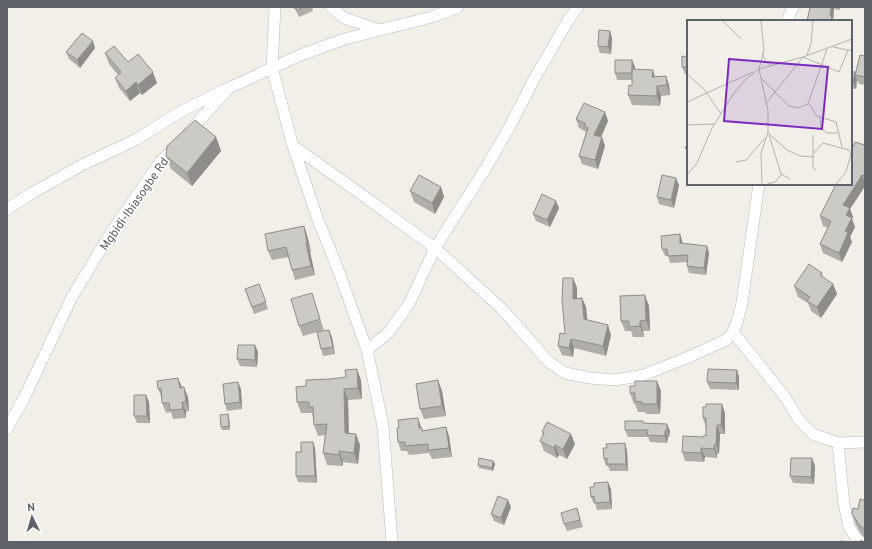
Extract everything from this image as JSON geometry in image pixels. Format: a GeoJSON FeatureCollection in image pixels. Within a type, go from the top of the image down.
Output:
{"type":"FeatureCollection","features":[{"type":"Feature","properties":{"kind":"street"},"geometry":{"type":"LineString","coordinates":[[275,7],[272,68],[293,146],[318,220],[368,350],[383,426],[392,542]]}},
{"type":"Feature","properties":{"kind":"street"},"geometry":{"type":"LineString","coordinates":[[331,7],[344,18],[380,30]]}},
{"type":"Feature","properties":{"kind":"street","name":"Mgbidi-Ibiasogbe Rd"},"geometry":{"type":"LineString","coordinates":[[7,429],[25,396],[72,297],[112,231],[161,161],[177,146],[229,88],[303,54],[345,40],[432,17],[458,7]]}},
{"type":"Feature","properties":{"kind":"street"},"geometry":{"type":"LineString","coordinates":[[368,350],[389,332],[409,304],[435,248],[484,171],[568,19],[578,7]]}},
{"type":"Feature","properties":{"kind":"street"},"geometry":{"type":"LineString","coordinates":[[788,20],[793,7]]}},
{"type":"Feature","properties":{"kind":"street"},"geometry":{"type":"LineString","coordinates":[[7,209],[82,165],[137,139],[180,112],[229,88]]}},
{"type":"Feature","properties":{"kind":"street"},"geometry":{"type":"LineString","coordinates":[[293,146],[435,248],[501,308],[549,362],[565,373],[590,378],[615,380],[644,375],[714,346],[726,340],[733,332],[738,322],[742,303],[759,185]]}},
{"type":"Feature","properties":{"kind":"street"},"geometry":{"type":"LineString","coordinates":[[733,332],[785,397],[799,420],[813,434],[838,443],[865,442]]}},
{"type":"Feature","properties":{"kind":"street"},"geometry":{"type":"LineString","coordinates":[[838,443],[844,504],[849,527],[860,542]]}},
{"type":"Feature","properties":{"kind":"building"},"geometry":{"type":"Polygon","coordinates":[[[295,7],[304,7],[297,10],[295,7]]]}},
{"type":"Feature","properties":{"kind":"building"},"geometry":{"type":"Polygon","coordinates":[[[810,7],[831,7],[831,20],[807,20],[810,7]]]}},
{"type":"Feature","properties":{"kind":"building"},"geometry":{"type":"Polygon","coordinates":[[[599,30],[610,31],[608,47],[598,46],[599,30]]]}},
{"type":"Feature","properties":{"kind":"building"},"geometry":{"type":"Polygon","coordinates":[[[82,33],[93,41],[77,60],[66,52],[82,33]]]}},
{"type":"Feature","properties":{"kind":"building"},"geometry":{"type":"Polygon","coordinates":[[[114,46],[128,62],[138,54],[153,72],[138,85],[136,82],[126,91],[115,78],[121,72],[105,53],[114,46]]]}},
{"type":"Feature","properties":{"kind":"building"},"geometry":{"type":"Polygon","coordinates":[[[860,55],[865,56],[865,77],[855,75],[860,55]]]}},
{"type":"Feature","properties":{"kind":"building"},"geometry":{"type":"Polygon","coordinates":[[[682,56],[687,57],[687,67],[682,67],[682,56]]]}},
{"type":"Feature","properties":{"kind":"building"},"geometry":{"type":"Polygon","coordinates":[[[615,60],[632,60],[632,73],[615,73],[615,60]]]}},
{"type":"Feature","properties":{"kind":"building"},"geometry":{"type":"Polygon","coordinates":[[[632,69],[653,70],[652,77],[666,76],[667,85],[657,86],[657,96],[628,95],[629,85],[632,86],[632,69]]]}},
{"type":"Feature","properties":{"kind":"building"},"geometry":{"type":"Polygon","coordinates":[[[852,72],[855,72],[853,82],[852,72]]]}},
{"type":"Feature","properties":{"kind":"building"},"geometry":{"type":"Polygon","coordinates":[[[584,103],[605,112],[594,135],[602,137],[595,160],[579,156],[588,128],[584,126],[586,124],[576,119],[584,103]]]}},
{"type":"Feature","properties":{"kind":"building"},"geometry":{"type":"Polygon","coordinates":[[[195,120],[216,137],[187,173],[166,156],[167,146],[195,120]]]}},
{"type":"Feature","properties":{"kind":"building"},"geometry":{"type":"Polygon","coordinates":[[[855,142],[865,145],[865,176],[862,175],[843,205],[850,208],[846,215],[852,218],[845,231],[848,233],[839,253],[820,244],[831,221],[820,216],[836,185],[852,185],[853,147],[855,142]]]}},
{"type":"Feature","properties":{"kind":"building"},"geometry":{"type":"Polygon","coordinates":[[[419,175],[441,187],[432,203],[410,191],[419,175]]]}},
{"type":"Feature","properties":{"kind":"building"},"geometry":{"type":"Polygon","coordinates":[[[662,175],[676,178],[671,200],[657,197],[662,175]]]}},
{"type":"Feature","properties":{"kind":"building"},"geometry":{"type":"Polygon","coordinates":[[[542,194],[556,201],[547,220],[533,214],[542,194]]]}},
{"type":"Feature","properties":{"kind":"building"},"geometry":{"type":"Polygon","coordinates":[[[304,226],[311,266],[292,270],[286,247],[268,251],[265,234],[304,226]]]}},
{"type":"Feature","properties":{"kind":"building"},"geometry":{"type":"Polygon","coordinates":[[[680,234],[680,243],[707,246],[704,268],[687,266],[688,255],[668,256],[667,249],[662,249],[661,236],[680,234]]]}},
{"type":"Feature","properties":{"kind":"building"},"geometry":{"type":"Polygon","coordinates":[[[809,264],[822,273],[820,275],[833,284],[817,307],[807,301],[810,297],[794,286],[809,264]]]}},
{"type":"Feature","properties":{"kind":"building"},"geometry":{"type":"Polygon","coordinates":[[[563,278],[573,278],[573,299],[582,298],[584,319],[608,325],[603,346],[571,339],[569,348],[558,346],[560,333],[565,334],[562,299],[563,278]]]}},
{"type":"Feature","properties":{"kind":"building"},"geometry":{"type":"Polygon","coordinates":[[[259,284],[266,302],[252,307],[245,289],[259,284]]]}},
{"type":"Feature","properties":{"kind":"building"},"geometry":{"type":"Polygon","coordinates":[[[312,293],[320,319],[299,326],[291,299],[312,293]]]}},
{"type":"Feature","properties":{"kind":"building"},"geometry":{"type":"Polygon","coordinates":[[[645,295],[646,320],[640,321],[640,326],[629,327],[629,321],[621,321],[620,296],[645,295]]]}},
{"type":"Feature","properties":{"kind":"building"},"geometry":{"type":"Polygon","coordinates":[[[329,330],[333,347],[321,349],[317,332],[329,330]]]}},
{"type":"Feature","properties":{"kind":"building"},"geometry":{"type":"Polygon","coordinates":[[[238,345],[255,345],[255,360],[237,359],[238,345]]]}},
{"type":"Feature","properties":{"kind":"building"},"geometry":{"type":"Polygon","coordinates":[[[357,369],[358,388],[344,389],[345,433],[356,434],[354,453],[339,451],[339,455],[323,453],[327,424],[314,425],[313,407],[309,407],[309,402],[297,402],[296,387],[306,386],[306,380],[346,377],[345,370],[357,369]]]}},
{"type":"Feature","properties":{"kind":"building"},"geometry":{"type":"Polygon","coordinates":[[[708,369],[737,370],[736,383],[707,382],[708,369]]]}},
{"type":"Feature","properties":{"kind":"building"},"geometry":{"type":"Polygon","coordinates":[[[178,378],[180,388],[184,387],[186,402],[182,402],[183,409],[170,410],[169,403],[162,403],[161,388],[158,389],[157,381],[178,378]]]}},
{"type":"Feature","properties":{"kind":"building"},"geometry":{"type":"Polygon","coordinates":[[[438,380],[442,406],[420,409],[416,384],[438,380]]]}},
{"type":"Feature","properties":{"kind":"building"},"geometry":{"type":"Polygon","coordinates":[[[635,381],[657,381],[657,404],[642,404],[642,402],[635,401],[635,393],[630,393],[630,386],[635,386],[635,381]]]}},
{"type":"Feature","properties":{"kind":"building"},"geometry":{"type":"Polygon","coordinates":[[[238,382],[240,402],[225,404],[223,384],[238,382]]]}},
{"type":"Feature","properties":{"kind":"building"},"geometry":{"type":"Polygon","coordinates":[[[134,395],[146,395],[147,416],[134,416],[134,395]]]}},
{"type":"Feature","properties":{"kind":"building"},"geometry":{"type":"Polygon","coordinates":[[[706,404],[722,404],[721,425],[717,425],[716,445],[714,445],[714,449],[701,448],[701,453],[682,452],[683,436],[706,436],[706,418],[703,418],[703,407],[706,407],[706,404]]]}},
{"type":"Feature","properties":{"kind":"building"},"geometry":{"type":"Polygon","coordinates":[[[228,414],[229,426],[221,427],[220,415],[228,414]]]}},
{"type":"Feature","properties":{"kind":"building"},"geometry":{"type":"Polygon","coordinates":[[[418,418],[419,428],[422,428],[422,431],[446,427],[449,448],[428,450],[428,444],[405,446],[405,442],[398,442],[398,420],[418,418]]]}},
{"type":"Feature","properties":{"kind":"building"},"geometry":{"type":"Polygon","coordinates":[[[625,421],[643,421],[643,423],[667,424],[667,430],[665,430],[665,436],[647,435],[648,430],[625,430],[625,421]]]}},
{"type":"Feature","properties":{"kind":"building"},"geometry":{"type":"Polygon","coordinates":[[[547,422],[571,434],[563,449],[555,445],[554,448],[540,441],[544,433],[542,432],[547,422]]]}},
{"type":"Feature","properties":{"kind":"building"},"geometry":{"type":"Polygon","coordinates":[[[301,442],[313,442],[315,476],[296,476],[296,452],[301,452],[301,442]]]}},
{"type":"Feature","properties":{"kind":"building"},"geometry":{"type":"Polygon","coordinates":[[[625,443],[626,464],[607,464],[607,458],[604,459],[603,448],[607,448],[606,444],[625,443]]]}},
{"type":"Feature","properties":{"kind":"building"},"geometry":{"type":"Polygon","coordinates":[[[479,458],[493,461],[492,468],[478,465],[479,458]]]}},
{"type":"Feature","properties":{"kind":"building"},"geometry":{"type":"Polygon","coordinates":[[[791,458],[812,458],[811,477],[790,476],[791,458]]]}},
{"type":"Feature","properties":{"kind":"building"},"geometry":{"type":"Polygon","coordinates":[[[608,482],[610,502],[595,503],[594,496],[591,497],[590,487],[594,487],[594,483],[608,482]]]}},
{"type":"Feature","properties":{"kind":"building"},"geometry":{"type":"Polygon","coordinates":[[[498,496],[508,500],[501,518],[491,514],[498,496]]]}},
{"type":"Feature","properties":{"kind":"building"},"geometry":{"type":"Polygon","coordinates":[[[860,499],[865,500],[865,528],[862,528],[852,514],[853,508],[858,509],[860,499]]]}},
{"type":"Feature","properties":{"kind":"building"},"geometry":{"type":"Polygon","coordinates":[[[577,508],[580,520],[564,524],[561,513],[577,508]]]}}]}
